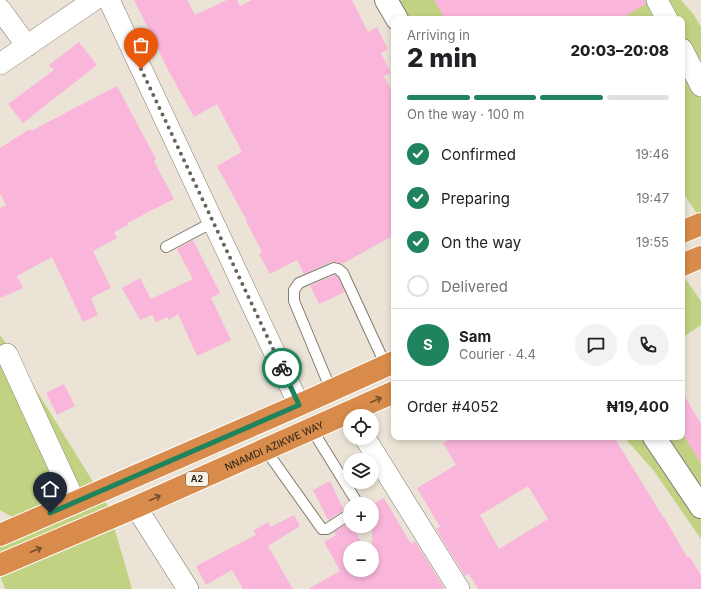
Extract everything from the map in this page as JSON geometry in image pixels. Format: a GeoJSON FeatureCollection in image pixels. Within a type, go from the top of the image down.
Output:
{"type":"FeatureCollection","features":[{"type":"Feature","properties":{"kind":"highway"},"geometry":{"type":"LineString","coordinates":[[685,231],[701,224]]}},
{"type":"Feature","properties":{"kind":"highway"},"geometry":{"type":"LineString","coordinates":[[685,264],[701,257]]}},
{"type":"Feature","properties":{"kind":"highway"},"geometry":{"type":"LineString","coordinates":[[0,535],[390,364]]}},
{"type":"Feature","properties":{"kind":"highway","name":"NNAMDI AZIKWE WAY"},"geometry":{"type":"LineString","coordinates":[[360,409],[391,394]]}},
{"type":"Feature","properties":{"kind":"highway","name":"NNAMDI AZIKWE WAY"},"geometry":{"type":"LineString","coordinates":[[0,565],[136,507],[312,428],[343,417]]}},
{"type":"Feature","properties":{"kind":"street"},"geometry":{"type":"LineString","coordinates":[[0,64],[94,0]]}},
{"type":"Feature","properties":{"kind":"street"},"geometry":{"type":"LineString","coordinates":[[109,0],[299,405]]}},
{"type":"Feature","properties":{"kind":"street"},"geometry":{"type":"LineString","coordinates":[[386,0],[395,16]]}},
{"type":"Feature","properties":{"kind":"street"},"geometry":{"type":"LineString","coordinates":[[657,0],[665,16]]}},
{"type":"Feature","properties":{"kind":"street"},"geometry":{"type":"LineString","coordinates":[[0,9],[26,46]]}},
{"type":"Feature","properties":{"kind":"street"},"geometry":{"type":"LineString","coordinates":[[685,55],[701,86]]}},
{"type":"Feature","properties":{"kind":"street"},"geometry":{"type":"LineString","coordinates":[[7,354],[75,502]]}},
{"type":"Feature","properties":{"kind":"street"},"geometry":{"type":"LineString","coordinates":[[656,440],[701,507]]}},
{"type":"Feature","properties":{"kind":"street"},"geometry":{"type":"LineString","coordinates":[[369,445],[459,589]]}},
{"type":"Feature","properties":{"kind":"street"},"geometry":{"type":"LineString","coordinates":[[136,507],[188,589]]}},
{"type":"Feature","properties":{"kind":"lane"},"geometry":{"type":"LineString","coordinates":[[166,247],[213,222]]}},
{"type":"Feature","properties":{"kind":"lane"},"geometry":{"type":"LineString","coordinates":[[331,390],[294,301],[294,290],[299,283],[334,268],[343,273],[390,364]]}},
{"type":"Feature","properties":{"kind":"lane"},"geometry":{"type":"LineString","coordinates":[[312,428],[354,497]]}},
{"type":"Feature","properties":{"kind":"lane"},"geometry":{"type":"LineString","coordinates":[[265,449],[322,529],[327,528],[343,518]]}},
{"type":"Feature","properties":{"kind":"green space"},"geometry":{"type":"Polygon","coordinates":[[[376,0],[681,0],[694,15],[701,27],[701,219],[685,196],[685,16],[391,16],[376,0]]]}},
{"type":"Feature","properties":{"kind":"green space"},"geometry":{"type":"Polygon","coordinates":[[[685,278],[701,301],[701,325],[685,336],[685,278]]]}},
{"type":"Feature","properties":{"kind":"green space"},"geometry":{"type":"Polygon","coordinates":[[[0,335],[17,359],[108,506],[132,589],[5,589],[0,575],[0,532],[16,519],[0,510],[0,335]]]}},
{"type":"Feature","properties":{"kind":"green space"},"geometry":{"type":"Polygon","coordinates":[[[685,420],[701,449],[701,539],[654,471],[627,440],[685,440],[685,420]]]}},
{"type":"Feature","properties":{"kind":"building"},"geometry":{"type":"Polygon","coordinates":[[[134,0],[187,0],[195,15],[227,0],[237,0],[240,6],[252,0],[352,0],[368,32],[377,27],[388,49],[381,53],[391,73],[384,76],[391,90],[391,237],[342,264],[331,262],[304,274],[297,260],[270,274],[259,254],[262,252],[247,221],[217,166],[242,152],[217,104],[194,117],[166,66],[134,0]]]}},
{"type":"Feature","properties":{"kind":"building"},"geometry":{"type":"Polygon","coordinates":[[[434,0],[645,0],[646,4],[625,16],[443,16],[434,0]]]}},
{"type":"Feature","properties":{"kind":"building"},"geometry":{"type":"Polygon","coordinates":[[[79,42],[97,65],[23,123],[8,104],[54,70],[49,65],[79,42]]]}},
{"type":"Feature","properties":{"kind":"building"},"geometry":{"type":"Polygon","coordinates":[[[117,86],[156,159],[154,161],[174,199],[127,223],[128,225],[114,232],[117,238],[93,251],[111,288],[91,298],[98,315],[83,322],[52,257],[17,276],[23,288],[0,298],[0,208],[6,205],[0,193],[0,148],[30,129],[31,131],[117,86]]]}},
{"type":"Feature","properties":{"kind":"building"},"geometry":{"type":"Polygon","coordinates":[[[193,240],[220,293],[211,298],[231,340],[197,356],[178,314],[169,320],[167,317],[156,322],[152,315],[140,320],[122,288],[140,278],[151,299],[193,279],[177,249],[193,240]]]}},
{"type":"Feature","properties":{"kind":"building"},"geometry":{"type":"Polygon","coordinates":[[[335,275],[338,277],[345,292],[319,304],[310,286],[335,275]]]}},
{"type":"Feature","properties":{"kind":"building"},"geometry":{"type":"Polygon","coordinates":[[[64,384],[75,406],[57,415],[46,393],[64,384]]]}},
{"type":"Feature","properties":{"kind":"building"},"geometry":{"type":"Polygon","coordinates":[[[685,396],[701,424],[701,464],[685,437],[685,396]]]}},
{"type":"Feature","properties":{"kind":"building"},"geometry":{"type":"Polygon","coordinates":[[[448,440],[616,440],[687,557],[689,556],[701,575],[701,589],[478,589],[469,574],[465,576],[436,529],[440,527],[417,488],[456,465],[443,443],[448,440]],[[528,486],[480,515],[499,549],[548,519],[528,486]]]}},
{"type":"Feature","properties":{"kind":"building"},"geometry":{"type":"Polygon","coordinates":[[[330,481],[343,511],[328,520],[313,490],[330,481]]]}},
{"type":"Feature","properties":{"kind":"building"},"geometry":{"type":"Polygon","coordinates":[[[384,498],[411,544],[415,541],[444,588],[308,589],[340,571],[324,542],[336,535],[334,532],[343,526],[343,533],[356,533],[360,541],[343,541],[343,577],[379,577],[379,541],[372,541],[372,533],[379,533],[379,501],[384,498]]]}},
{"type":"Feature","properties":{"kind":"building"},"geometry":{"type":"Polygon","coordinates":[[[294,515],[300,526],[268,546],[293,589],[243,589],[232,570],[206,585],[196,566],[256,535],[253,531],[268,522],[271,527],[294,515]]]}},
{"type":"Feature","properties":{"kind":"way so far"},"geometry":{"type":"LineString","coordinates":[[141,69],[282,368]]}},
{"type":"Feature","properties":{"kind":"route"},"geometry":{"type":"LineString","coordinates":[[50,513],[299,405],[282,368]]}}]}
